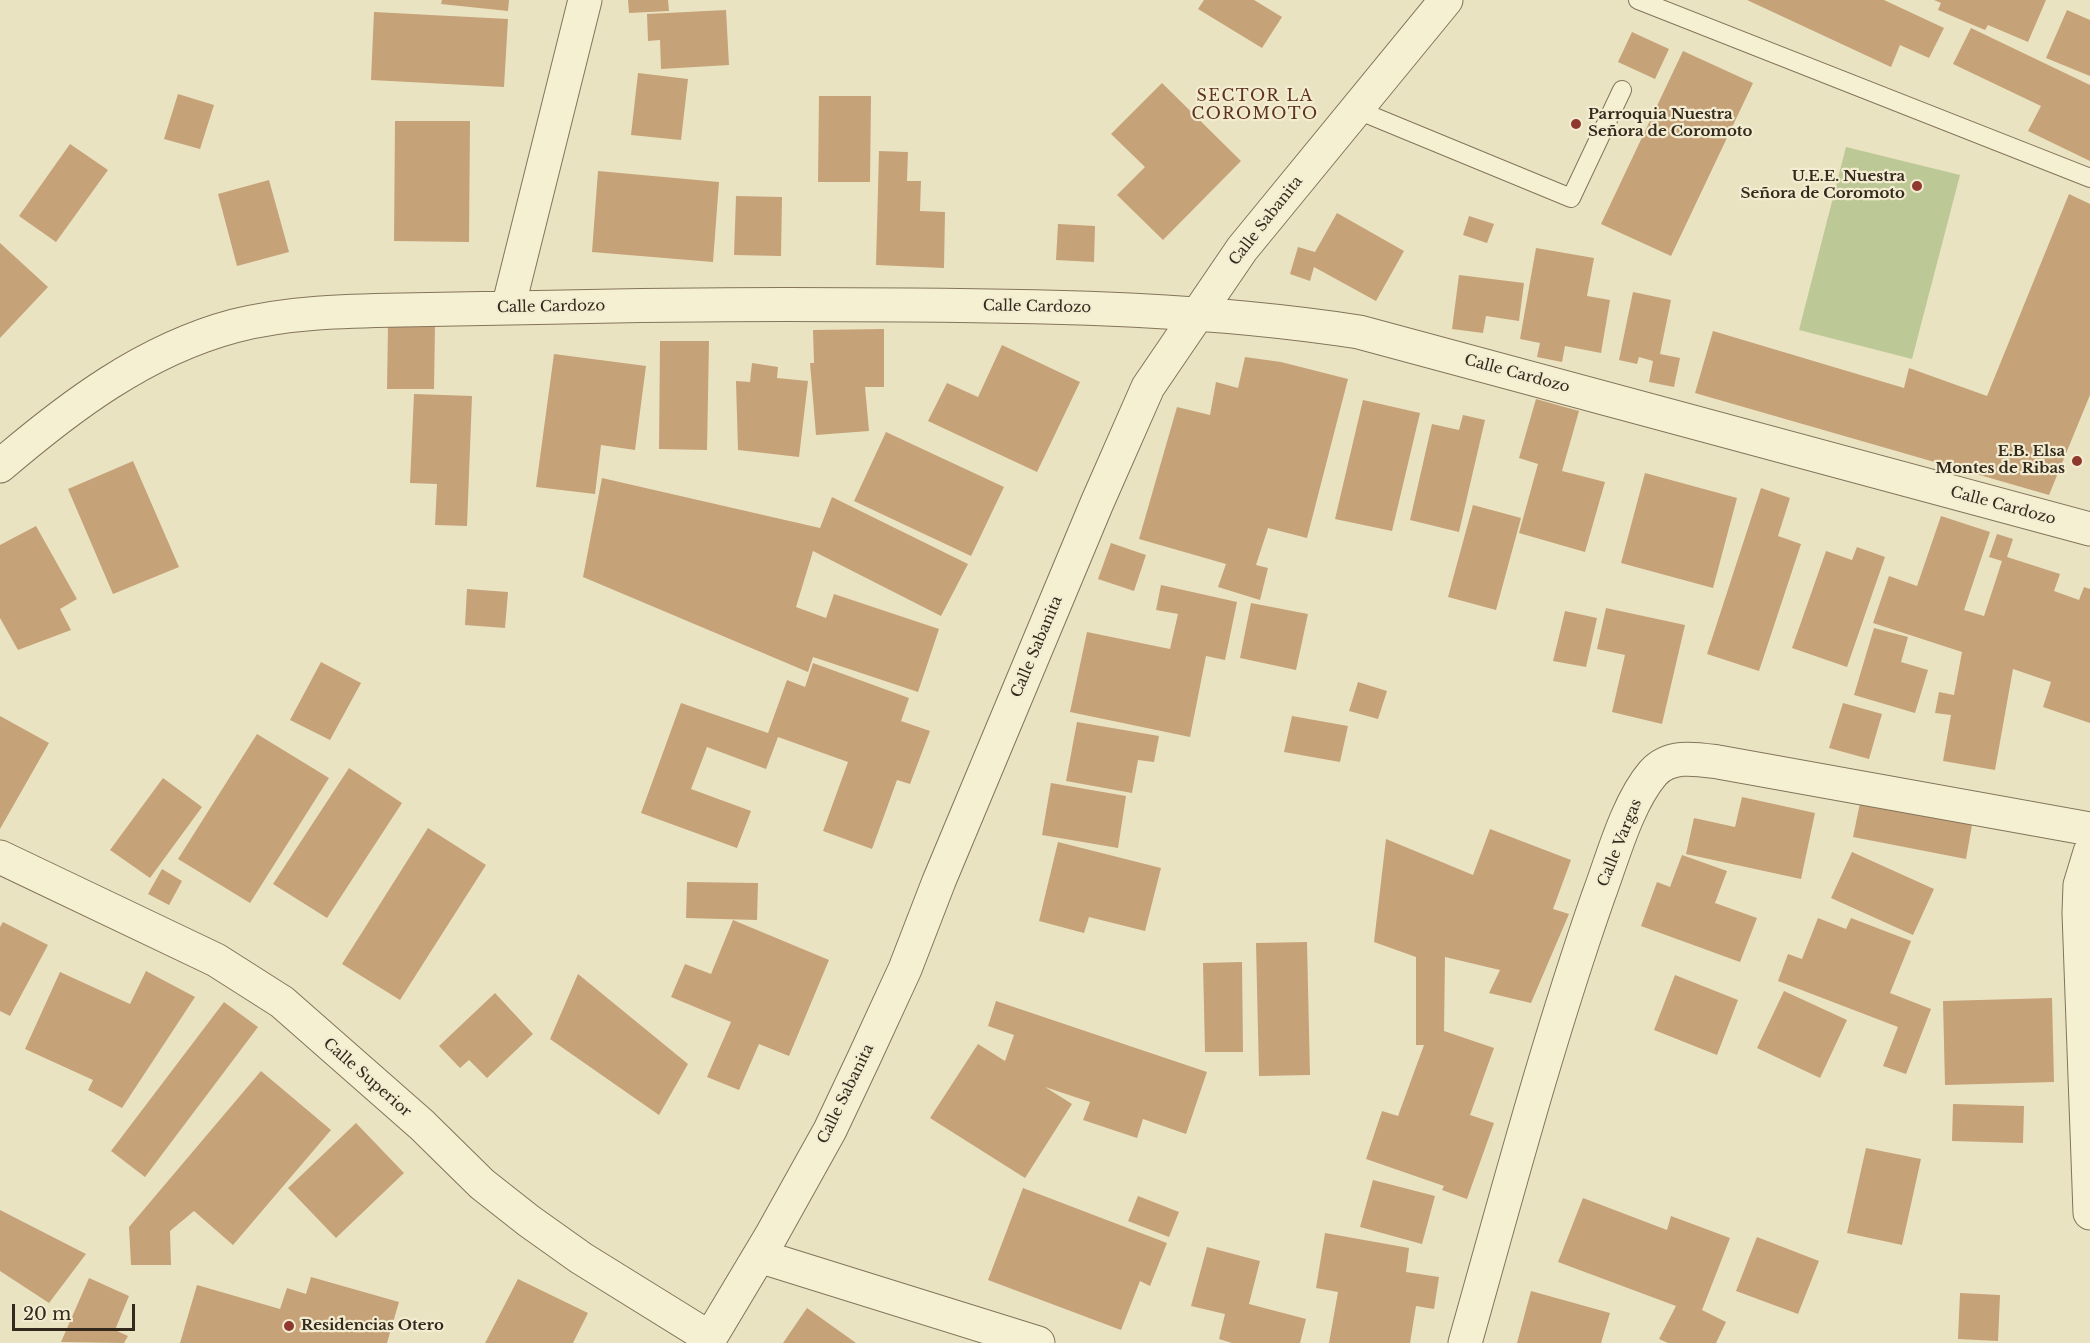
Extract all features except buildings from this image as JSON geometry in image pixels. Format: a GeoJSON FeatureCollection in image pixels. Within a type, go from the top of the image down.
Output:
{"type":"FeatureCollection","features":[{"type":"Feature","properties":{"kind":"street"},"geometry":{"type":"LineString","coordinates":[[508,308],[585,0]]}},
{"type":"Feature","properties":{"kind":"street","name":"Calle Sabanita"},"geometry":{"type":"LineString","coordinates":[[709,1340],[830,1130],[905,969],[939,881],[1056,600],[1148,387],[1242,249],[1446,0]]}},
{"type":"Feature","properties":{"kind":"street","name":"Calle Cardozo"},"geometry":{"type":"LineString","coordinates":[[0,466],[88,395],[144,363],[230,327],[271,317],[339,311],[700,304],[1032,305],[1198,313],[1297,322],[1359,332],[2090,529]]}},
{"type":"Feature","properties":{"kind":"street","name":"Calle Vargas"},"geometry":{"type":"LineString","coordinates":[[1465,1343],[1514,1167],[1585,936],[1618,842],[1638,797],[1653,773],[1663,764],[1688,759],[1718,762],[2090,829]]}},
{"type":"Feature","properties":{"kind":"street"},"geometry":{"type":"LineString","coordinates":[[2090,852],[2079,913],[2090,1213]]}},
{"type":"Feature","properties":{"kind":"street","name":"Calle Superior"},"geometry":{"type":"LineString","coordinates":[[0,857],[216,960],[282,1002],[422,1125],[482,1184],[581,1258],[709,1340]]}},
{"type":"Feature","properties":{"kind":"street"},"geometry":{"type":"LineString","coordinates":[[759,1256],[1038,1343]]}},
{"type":"Feature","properties":{"kind":"lane"},"geometry":{"type":"LineString","coordinates":[[1638,0],[2090,178]]}},
{"type":"Feature","properties":{"kind":"lane"},"geometry":{"type":"LineString","coordinates":[[1355,109],[1571,198],[1622,90]]}},
{"type":"Feature","properties":{"kind":"green space"},"geometry":{"type":"Polygon","coordinates":[[[1846,147],[1960,175],[1912,359],[1799,330],[1846,147]]]}},
{"type":"Feature","properties":{"kind":"place","name":"Parroquia Nuestra Señora de Coromoto"},"geometry":{"type":"Point","coordinates":[1576,124]}},
{"type":"Feature","properties":{"kind":"place","name":"U.E.E. Nuestra Señora de Coromoto"},"geometry":{"type":"Point","coordinates":[1917,186]}},
{"type":"Feature","properties":{"kind":"place","name":"E.B. Elsa Montes de Ribas"},"geometry":{"type":"Point","coordinates":[2077,461]}},
{"type":"Feature","properties":{"kind":"place","name":"Residencias Otero"},"geometry":{"type":"Point","coordinates":[289,1326]}},
{"type":"Feature","properties":{"kind":"district","name":"SECTOR LA COROMOTO"},"geometry":{"type":"Point","coordinates":[1255,105]}}]}
